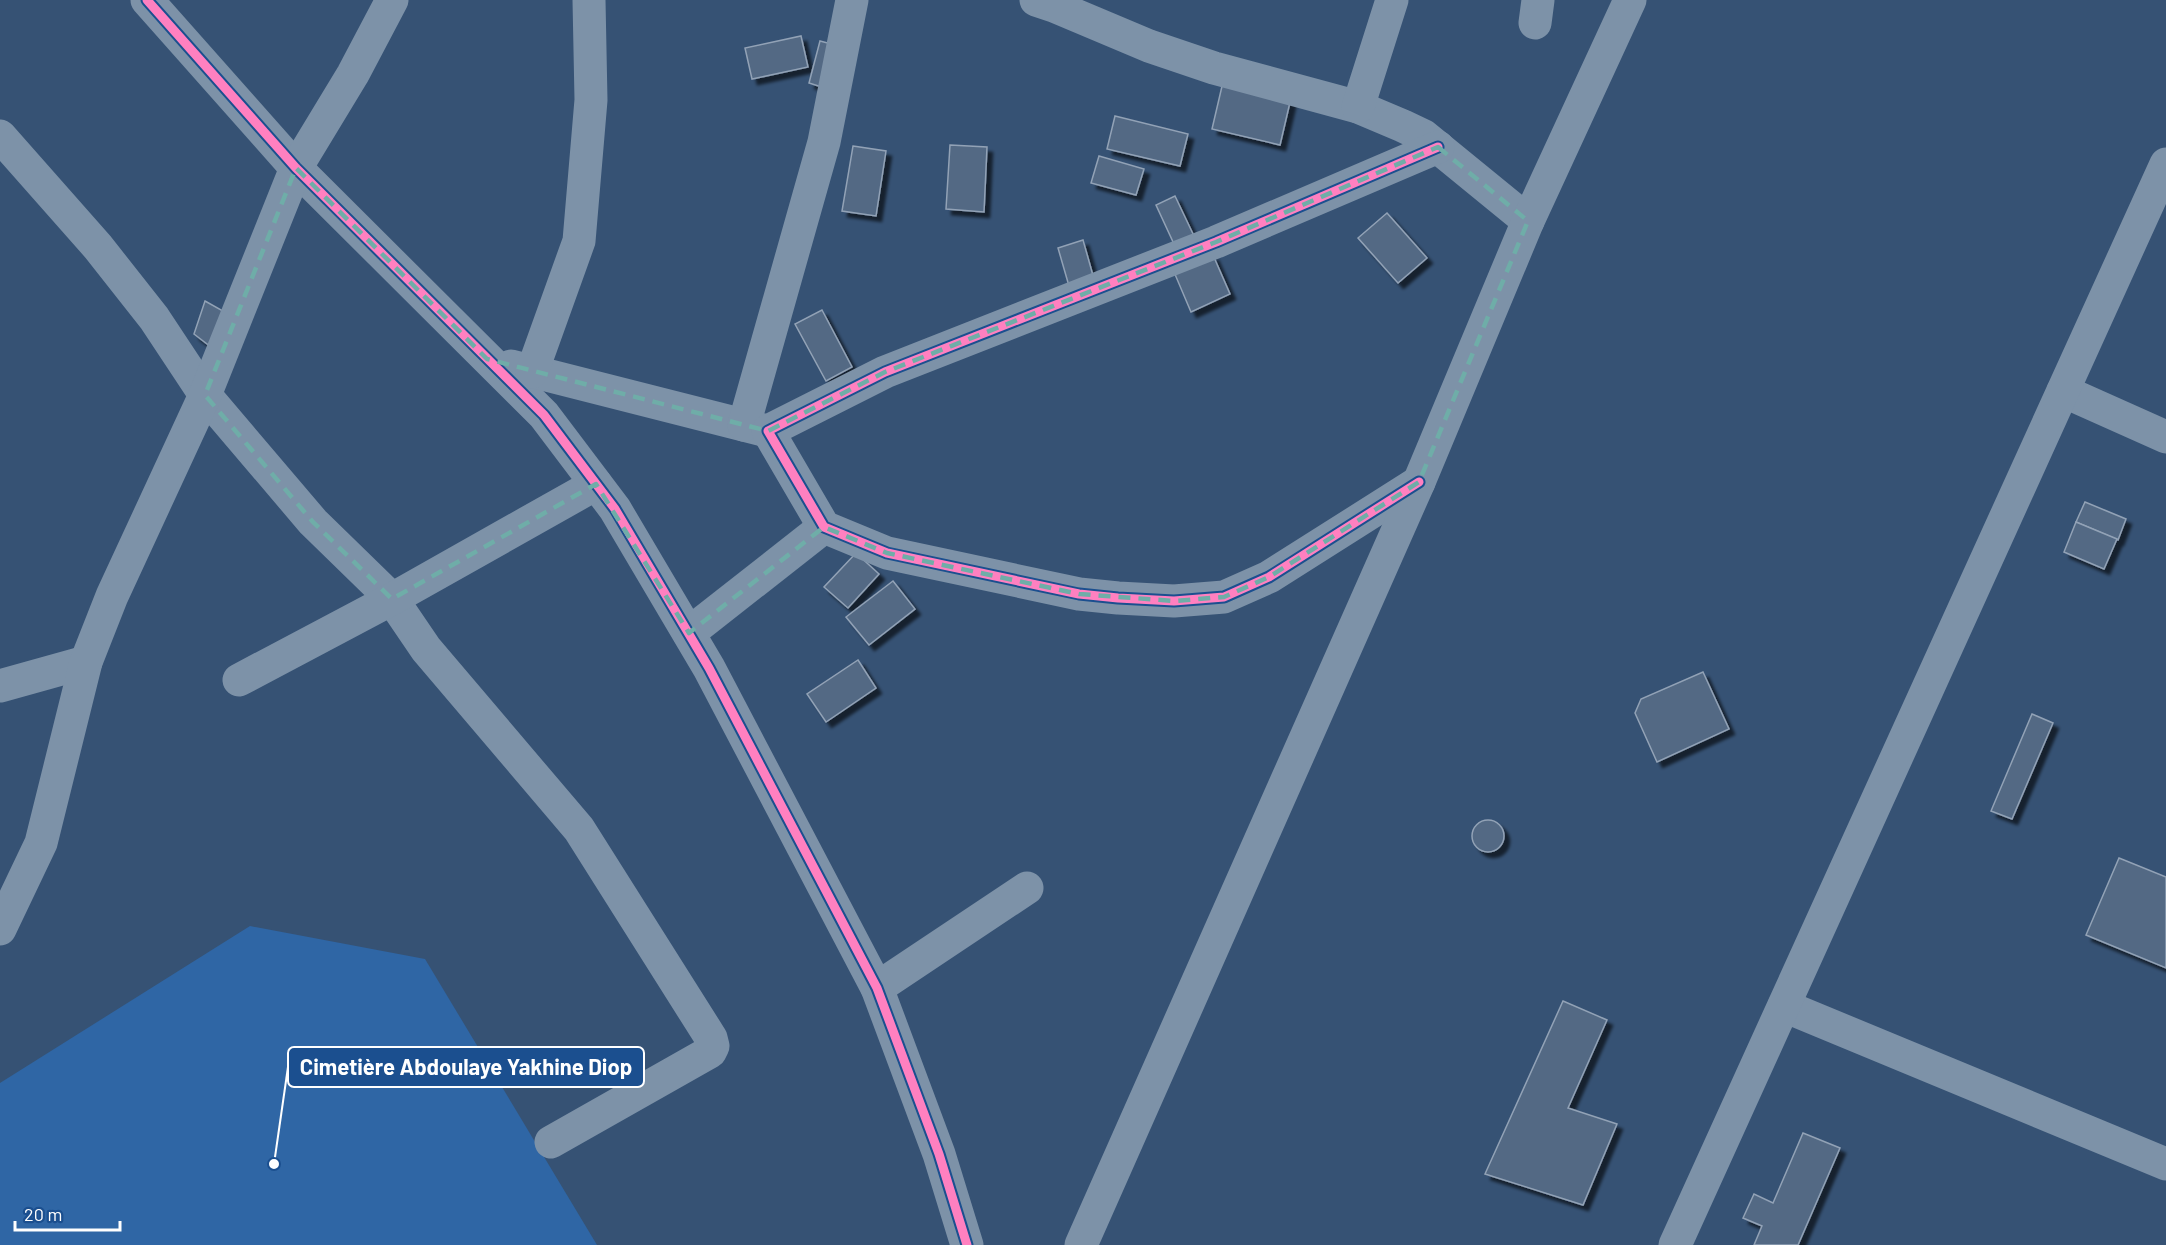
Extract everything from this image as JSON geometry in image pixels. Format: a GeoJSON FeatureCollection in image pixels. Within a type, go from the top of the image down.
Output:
{"type":"FeatureCollection","features":[{"type":"Feature","properties":{"kind":"street"},"geometry":{"type":"LineString","coordinates":[[147,0],[296,168],[544,415],[615,509],[689,633],[877,988],[939,1154],[962,1244]]}},
{"type":"Feature","properties":{"kind":"street"},"geometry":{"type":"LineString","coordinates":[[0,929],[41,843],[86,662],[112,596],[205,395],[296,168],[353,74],[392,0]]}},
{"type":"Feature","properties":{"kind":"street"},"geometry":{"type":"LineString","coordinates":[[532,372],[579,241],[591,100],[589,0]]}},
{"type":"Feature","properties":{"kind":"street"},"geometry":{"type":"LineString","coordinates":[[852,0],[824,142],[756,428],[824,527],[887,552],[1079,594],[1174,601],[1224,597],[1269,577],[1419,482]]}},
{"type":"Feature","properties":{"kind":"street"},"geometry":{"type":"LineString","coordinates":[[1358,107],[1392,0]]}},
{"type":"Feature","properties":{"kind":"street"},"geometry":{"type":"LineString","coordinates":[[1081,1245],[1419,482],[1528,220],[1630,0]]}},
{"type":"Feature","properties":{"kind":"street"},"geometry":{"type":"LineString","coordinates":[[1049,2],[1149,46],[1214,68],[1358,107],[1424,136],[1528,220]]}},
{"type":"Feature","properties":{"kind":"street"},"geometry":{"type":"LineString","coordinates":[[0,136],[98,247],[154,318],[205,395],[313,522],[392,599],[426,649],[579,829],[711,1038],[713,1046],[710,1052],[551,1142]]}},
{"type":"Feature","properties":{"kind":"street"},"geometry":{"type":"LineString","coordinates":[[487,359],[756,428],[885,372],[1216,242],[1438,147]]}},
{"type":"Feature","properties":{"kind":"street"},"geometry":{"type":"LineString","coordinates":[[1675,1245],[2166,164]]}},
{"type":"Feature","properties":{"kind":"street"},"geometry":{"type":"LineString","coordinates":[[2063,391],[2166,437]]}},
{"type":"Feature","properties":{"kind":"street"},"geometry":{"type":"LineString","coordinates":[[239,680],[392,599],[596,484]]}},
{"type":"Feature","properties":{"kind":"street"},"geometry":{"type":"LineString","coordinates":[[689,633],[824,527]]}},
{"type":"Feature","properties":{"kind":"street"},"geometry":{"type":"LineString","coordinates":[[0,686],[86,662]]}},
{"type":"Feature","properties":{"kind":"street"},"geometry":{"type":"LineString","coordinates":[[877,988],[1027,888]]}},
{"type":"Feature","properties":{"kind":"street"},"geometry":{"type":"LineString","coordinates":[[1784,1006],[2166,1164]]}},
{"type":"Feature","properties":{"kind":"highlighted area"},"geometry":{"type":"Polygon","coordinates":[[[1438,147],[1528,221],[1419,482],[1269,577],[1224,597],[1174,601],[1079,594],[887,553],[824,527],[689,633],[596,484],[392,599],[313,522],[205,395],[296,168],[487,359],[768,431],[885,372],[1216,242],[1438,147]]]}},
{"type":"Feature","properties":{"kind":"shaded area"},"geometry":{"type":"Polygon","coordinates":[[[250,926],[425,959],[597,1245],[0,1245],[0,1083],[250,926]]]}},
{"type":"Feature","properties":{"kind":"building"},"geometry":{"type":"Polygon","coordinates":[[[801,36],[808,67],[752,79],[745,48],[801,36]]]}},
{"type":"Feature","properties":{"kind":"building"},"geometry":{"type":"Polygon","coordinates":[[[820,41],[839,46],[828,89],[809,83],[820,41]]]}},
{"type":"Feature","properties":{"kind":"building"},"geometry":{"type":"Polygon","coordinates":[[[1223,82],[1291,98],[1280,145],[1212,129],[1223,82]]]}},
{"type":"Feature","properties":{"kind":"building"},"geometry":{"type":"Polygon","coordinates":[[[1115,116],[1188,134],[1180,166],[1107,149],[1115,116]]]}},
{"type":"Feature","properties":{"kind":"building"},"geometry":{"type":"Polygon","coordinates":[[[950,145],[987,147],[984,212],[946,209],[950,145]]]}},
{"type":"Feature","properties":{"kind":"building"},"geometry":{"type":"Polygon","coordinates":[[[853,146],[886,151],[876,216],[842,211],[853,146]]]}},
{"type":"Feature","properties":{"kind":"building"},"geometry":{"type":"Polygon","coordinates":[[[1099,156],[1144,169],[1136,195],[1091,183],[1099,156]]]}},
{"type":"Feature","properties":{"kind":"building"},"geometry":{"type":"Polygon","coordinates":[[[1175,196],[1194,236],[1174,244],[1156,205],[1175,196]]]}},
{"type":"Feature","properties":{"kind":"building"},"geometry":{"type":"Polygon","coordinates":[[[1387,213],[1427,258],[1398,283],[1358,238],[1387,213]]]}},
{"type":"Feature","properties":{"kind":"building"},"geometry":{"type":"Polygon","coordinates":[[[1083,240],[1094,279],[1069,286],[1058,248],[1083,240]]]}},
{"type":"Feature","properties":{"kind":"building"},"geometry":{"type":"Polygon","coordinates":[[[1213,255],[1230,294],[1191,312],[1174,272],[1213,255]]]}},
{"type":"Feature","properties":{"kind":"building"},"geometry":{"type":"Polygon","coordinates":[[[205,301],[223,311],[211,347],[194,334],[205,301]]]}},
{"type":"Feature","properties":{"kind":"building"},"geometry":{"type":"Polygon","coordinates":[[[822,310],[852,367],[826,381],[795,324],[822,310]]]}},
{"type":"Feature","properties":{"kind":"building"},"geometry":{"type":"Polygon","coordinates":[[[2085,502],[2126,519],[2118,540],[2076,522],[2085,502]]]}},
{"type":"Feature","properties":{"kind":"building"},"geometry":{"type":"Polygon","coordinates":[[[2076,522],[2117,539],[2104,569],[2064,552],[2076,522]]]}},
{"type":"Feature","properties":{"kind":"building"},"geometry":{"type":"Polygon","coordinates":[[[856,553],[879,574],[848,608],[824,587],[856,553]]]}},
{"type":"Feature","properties":{"kind":"building"},"geometry":{"type":"Polygon","coordinates":[[[893,581],[915,609],[869,645],[846,617],[893,581]]]}},
{"type":"Feature","properties":{"kind":"building"},"geometry":{"type":"Polygon","coordinates":[[[858,660],[876,688],[826,722],[807,694],[858,660]]]}},
{"type":"Feature","properties":{"kind":"building"},"geometry":{"type":"Polygon","coordinates":[[[1703,672],[1729,729],[1657,762],[1635,713],[1641,699],[1703,672]]]}},
{"type":"Feature","properties":{"kind":"building"},"geometry":{"type":"Polygon","coordinates":[[[2032,714],[2053,723],[2012,819],[1991,811],[2032,714]]]}},
{"type":"Feature","properties":{"kind":"building"},"geometry":{"type":"Polygon","coordinates":[[[1488,820],[1499,825],[1504,836],[1499,847],[1488,852],[1477,847],[1472,836],[1477,825],[1488,820]]]}},
{"type":"Feature","properties":{"kind":"building"},"geometry":{"type":"Polygon","coordinates":[[[2119,858],[2166,877],[2166,968],[2086,935],[2119,858]]]}},
{"type":"Feature","properties":{"kind":"building"},"geometry":{"type":"Polygon","coordinates":[[[1563,1001],[1607,1020],[1568,1108],[1617,1124],[1583,1205],[1485,1174],[1563,1001]]]}},
{"type":"Feature","properties":{"kind":"building"},"geometry":{"type":"Polygon","coordinates":[[[1803,1133],[1840,1148],[1798,1245],[1754,1245],[1762,1226],[1743,1218],[1754,1194],[1773,1203],[1803,1133]]]}},
{"type":"Feature","properties":{"kind":"cycle path"},"geometry":{"type":"LineString","coordinates":[[147,0],[296,168],[544,415],[615,509],[709,668],[877,988],[939,1154],[967,1245]]}},
{"type":"Feature","properties":{"kind":"cycle path"},"geometry":{"type":"LineString","coordinates":[[1419,482],[1269,577],[1224,597],[1174,601],[1118,598],[1079,594],[887,553],[824,527],[768,431],[885,372],[1216,242],[1438,147]]}},
{"type":"Feature","properties":{"kind":"place","name":"Cimetière Abdoulaye Yakhine Diop"},"geometry":{"type":"Point","coordinates":[274,1164]}}]}
